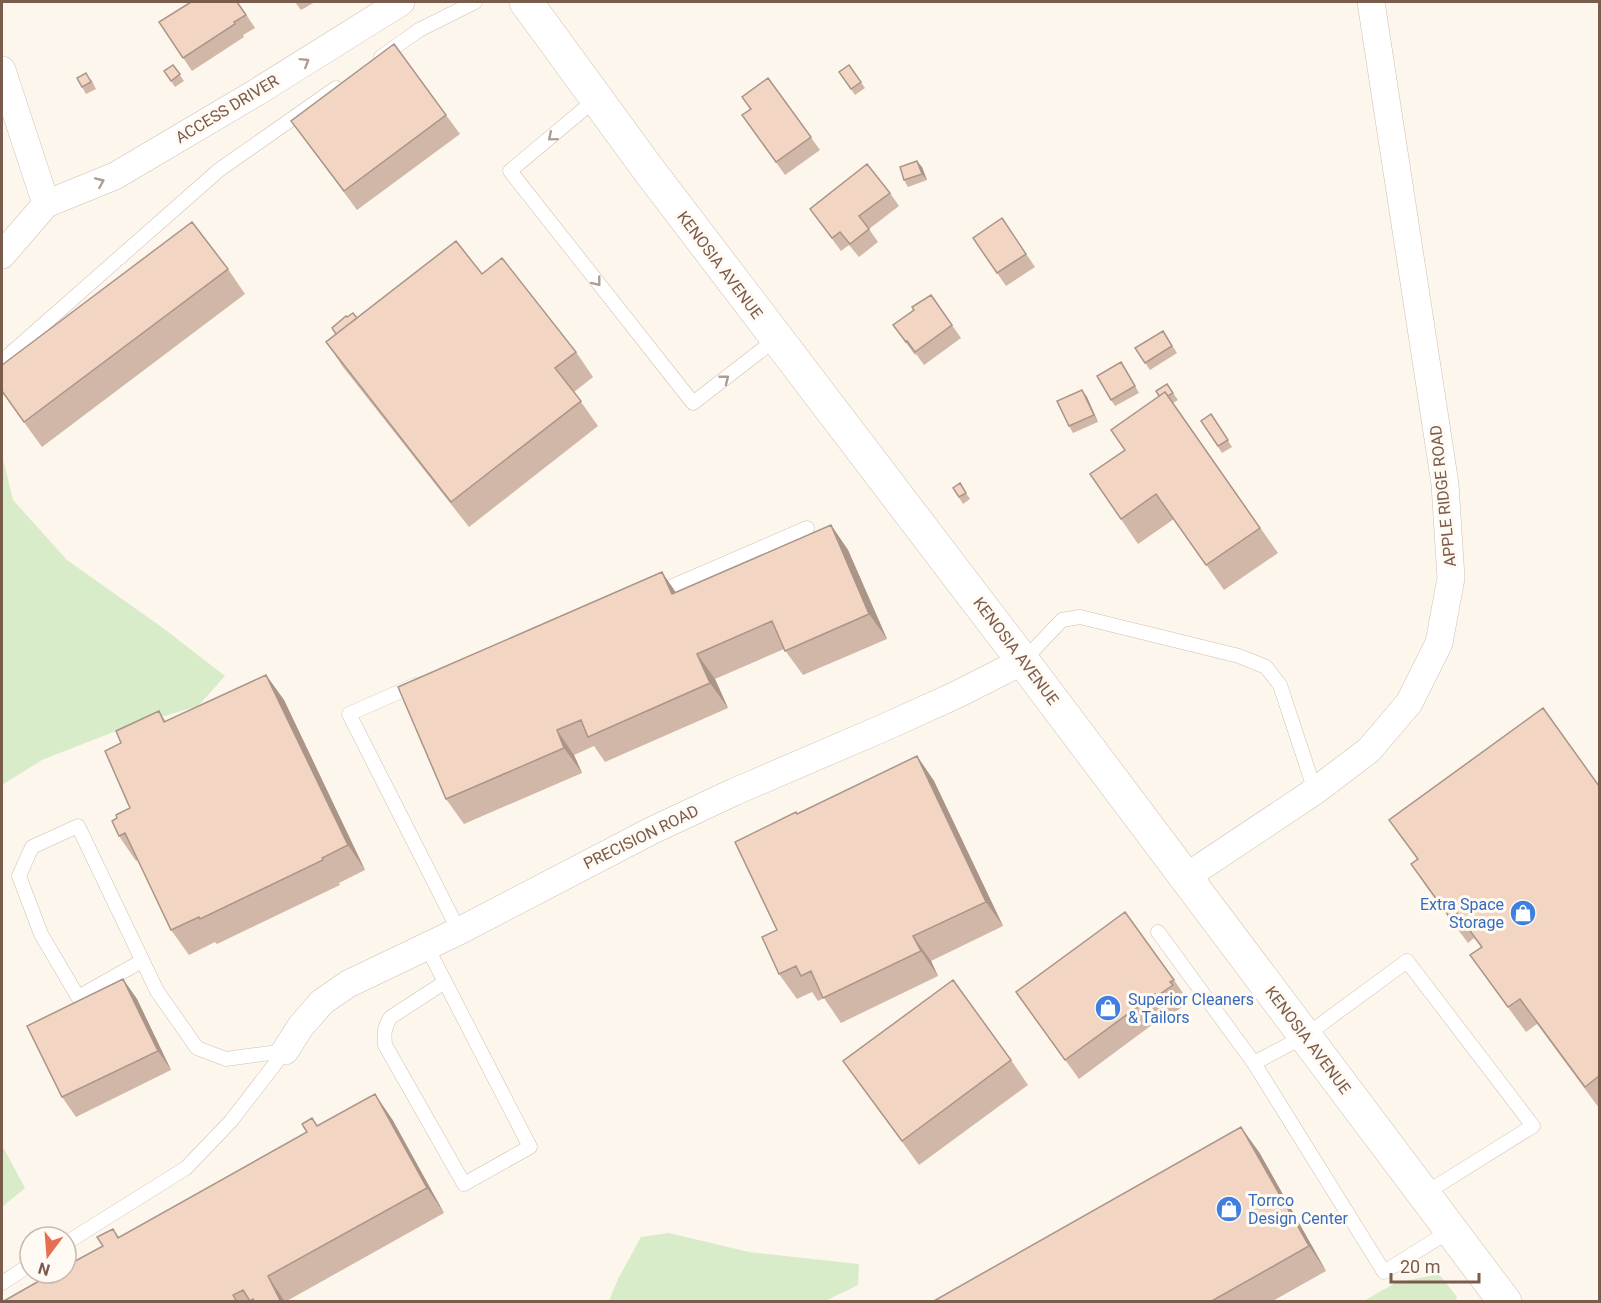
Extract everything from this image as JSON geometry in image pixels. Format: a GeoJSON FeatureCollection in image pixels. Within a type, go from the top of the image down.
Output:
{"type":"FeatureCollection","features":[{"type":"Feature","properties":{"kind":"street","name":"ACCESS DRIVER"},"geometry":{"type":"LineString","coordinates":[[2,255],[46,204],[115,176],[257,92],[401,2]]}},
{"type":"Feature","properties":{"kind":"street","name":"KENOSIA AVENUE"},"geometry":{"type":"LineString","coordinates":[[526,2],[776,339],[1023,661],[1505,1302]]}},
{"type":"Feature","properties":{"kind":"street","name":"APPLE RIDGE ROAD"},"geometry":{"type":"LineString","coordinates":[[1186,877],[1315,791],[1369,750],[1409,703],[1439,643],[1451,578],[1445,484],[1371,2]]}},
{"type":"Feature","properties":{"kind":"street"},"geometry":{"type":"LineString","coordinates":[[2,70],[46,204]]}},
{"type":"Feature","properties":{"kind":"street","name":"PRECISION ROAD"},"geometry":{"type":"LineString","coordinates":[[285,1051],[301,1026],[322,1002],[348,984],[459,931],[682,816],[883,728],[1023,661]]}},
{"type":"Feature","properties":{"kind":"lane"},"geometry":{"type":"LineString","coordinates":[[370,64],[419,30],[475,2]]}},
{"type":"Feature","properties":{"kind":"lane"},"geometry":{"type":"LineString","coordinates":[[2,362],[219,170],[350,78]]}},
{"type":"Feature","properties":{"kind":"lane"},"geometry":{"type":"LineString","coordinates":[[597,99],[510,171],[693,403],[776,339]]}},
{"type":"Feature","properties":{"kind":"lane"},"geometry":{"type":"LineString","coordinates":[[640,599],[807,528]]}},
{"type":"Feature","properties":{"kind":"lane"},"geometry":{"type":"LineString","coordinates":[[1023,661],[1062,620],[1080,617],[1228,653],[1266,667],[1280,685],[1315,791]]}},
{"type":"Feature","properties":{"kind":"lane"},"geometry":{"type":"LineString","coordinates":[[424,681],[348,714],[459,931]]}},
{"type":"Feature","properties":{"kind":"lane"},"geometry":{"type":"LineString","coordinates":[[142,961],[78,998],[40,934],[19,876],[32,847],[78,826],[157,991],[197,1048],[226,1059],[285,1051]]}},
{"type":"Feature","properties":{"kind":"lane"},"geometry":{"type":"LineString","coordinates":[[1158,932],[1254,1063],[1384,1272],[1451,1230]]}},
{"type":"Feature","properties":{"kind":"lane"},"geometry":{"type":"LineString","coordinates":[[427,946],[530,1147],[464,1184],[384,1045],[386,1024],[391,1017],[445,982]]}},
{"type":"Feature","properties":{"kind":"lane"},"geometry":{"type":"LineString","coordinates":[[1254,1063],[1305,1036],[1407,961],[1533,1126],[1424,1194]]}},
{"type":"Feature","properties":{"kind":"lane"},"geometry":{"type":"LineString","coordinates":[[78,1236],[186,1168],[231,1121],[285,1051]]}},
{"type":"Feature","properties":{"kind":"lane"},"geometry":{"type":"LineString","coordinates":[[2,1283],[18,1273]]}},
{"type":"Feature","properties":{"kind":"green space"},"geometry":{"type":"Polygon","coordinates":[[[2,455],[13,500],[67,560],[163,628],[225,676],[198,706],[121,729],[42,760],[2,785],[2,455]]]}},
{"type":"Feature","properties":{"kind":"green space"},"geometry":{"type":"Polygon","coordinates":[[[2,1145],[25,1188],[2,1207],[2,1145]]]}},
{"type":"Feature","properties":{"kind":"green space"},"geometry":{"type":"Polygon","coordinates":[[[669,1233],[749,1252],[859,1264],[858,1285],[825,1301],[609,1301],[641,1237],[669,1233]]]}},
{"type":"Feature","properties":{"kind":"green space"},"geometry":{"type":"Polygon","coordinates":[[[1439,1274],[1457,1297],[1455,1301],[1364,1301],[1395,1283],[1439,1274]]]}},
{"type":"Feature","properties":{"kind":"building"},"geometry":{"type":"Polygon","coordinates":[[[191,2],[237,2],[246,15],[183,58],[159,22],[191,2]]]}},
{"type":"Feature","properties":{"kind":"building"},"geometry":{"type":"Polygon","coordinates":[[[394,44],[446,115],[344,191],[291,121],[394,44]]]}},
{"type":"Feature","properties":{"kind":"building"},"geometry":{"type":"Polygon","coordinates":[[[173,65],[180,74],[171,81],[164,71],[173,65]]]}},
{"type":"Feature","properties":{"kind":"building"},"geometry":{"type":"Polygon","coordinates":[[[849,65],[861,82],[851,89],[839,72],[849,65]]]}},
{"type":"Feature","properties":{"kind":"building"},"geometry":{"type":"Polygon","coordinates":[[[86,73],[91,82],[82,87],[77,78],[86,73]]]}},
{"type":"Feature","properties":{"kind":"building"},"geometry":{"type":"Polygon","coordinates":[[[768,78],[811,137],[776,162],[742,115],[751,109],[742,97],[768,78]]]}},
{"type":"Feature","properties":{"kind":"building"},"geometry":{"type":"Polygon","coordinates":[[[917,161],[922,174],[904,180],[900,167],[917,161]]]}},
{"type":"Feature","properties":{"kind":"building"},"geometry":{"type":"Polygon","coordinates":[[[867,164],[890,193],[859,216],[869,229],[850,244],[840,232],[832,238],[810,209],[867,164]]]}},
{"type":"Feature","properties":{"kind":"building"},"geometry":{"type":"Polygon","coordinates":[[[1002,218],[1026,254],[997,273],[973,238],[1002,218]]]}},
{"type":"Feature","properties":{"kind":"building"},"geometry":{"type":"Polygon","coordinates":[[[192,222],[228,269],[24,422],[2,391],[2,365],[192,222]]]}},
{"type":"Feature","properties":{"kind":"building"},"geometry":{"type":"Polygon","coordinates":[[[456,241],[482,274],[502,258],[576,352],[555,368],[581,401],[451,502],[326,342],[456,241]]]}},
{"type":"Feature","properties":{"kind":"building"},"geometry":{"type":"Polygon","coordinates":[[[931,295],[952,325],[915,352],[893,325],[914,310],[912,307],[931,295]]]}},
{"type":"Feature","properties":{"kind":"building"},"geometry":{"type":"Polygon","coordinates":[[[353,313],[357,318],[336,334],[332,328],[353,313]]]}},
{"type":"Feature","properties":{"kind":"building"},"geometry":{"type":"Polygon","coordinates":[[[1163,331],[1172,346],[1145,363],[1135,348],[1163,331]]]}},
{"type":"Feature","properties":{"kind":"building"},"geometry":{"type":"Polygon","coordinates":[[[1121,362],[1135,386],[1111,400],[1097,376],[1121,362]]]}},
{"type":"Feature","properties":{"kind":"building"},"geometry":{"type":"Polygon","coordinates":[[[1167,384],[1173,393],[1168,396],[1165,392],[1159,396],[1156,391],[1167,384]]]}},
{"type":"Feature","properties":{"kind":"building"},"geometry":{"type":"Polygon","coordinates":[[[1082,390],[1094,415],[1069,426],[1057,401],[1082,390]]]}},
{"type":"Feature","properties":{"kind":"building"},"geometry":{"type":"Polygon","coordinates":[[[1165,392],[1260,528],[1206,565],[1156,494],[1121,519],[1090,474],[1125,450],[1111,430],[1165,392]]]}},
{"type":"Feature","properties":{"kind":"building"},"geometry":{"type":"Polygon","coordinates":[[[1211,414],[1228,440],[1218,446],[1201,421],[1211,414]]]}},
{"type":"Feature","properties":{"kind":"building"},"geometry":{"type":"Polygon","coordinates":[[[960,483],[966,493],[959,497],[953,488],[960,483]]]}},
{"type":"Feature","properties":{"kind":"building"},"geometry":{"type":"Polygon","coordinates":[[[831,525],[869,614],[785,651],[772,621],[697,654],[710,683],[588,737],[581,720],[557,730],[564,748],[446,799],[398,687],[662,572],[672,594],[831,525]]]}},
{"type":"Feature","properties":{"kind":"building"},"geometry":{"type":"Polygon","coordinates":[[[266,675],[348,845],[322,858],[323,860],[200,919],[199,917],[171,930],[125,833],[119,836],[112,821],[117,818],[116,815],[130,808],[105,751],[121,743],[116,731],[159,711],[164,722],[266,675]]]}},
{"type":"Feature","properties":{"kind":"building","name":"Extra Space Storage"},"geometry":{"type":"Polygon","coordinates":[[[1543,708],[1599,786],[1599,1076],[1585,1087],[1520,999],[1508,1007],[1470,955],[1482,947],[1457,913],[1450,918],[1411,864],[1418,859],[1389,820],[1543,708]]]}},
{"type":"Feature","properties":{"kind":"building"},"geometry":{"type":"Polygon","coordinates":[[[917,756],[986,902],[913,936],[921,951],[823,998],[811,971],[801,976],[796,966],[779,974],[762,937],[777,930],[735,842],[917,756]]]}},
{"type":"Feature","properties":{"kind":"building","name":"Superior Cleaners & Tailors"},"geometry":{"type":"Polygon","coordinates":[[[1125,912],[1174,980],[1170,982],[1173,985],[1157,996],[1155,994],[1065,1060],[1016,992],[1125,912]]]}},
{"type":"Feature","properties":{"kind":"building"},"geometry":{"type":"Polygon","coordinates":[[[123,979],[158,1051],[62,1097],[27,1026],[123,979]]]}},
{"type":"Feature","properties":{"kind":"building"},"geometry":{"type":"Polygon","coordinates":[[[953,980],[1011,1060],[902,1141],[843,1061],[953,980]]]}},
{"type":"Feature","properties":{"kind":"building"},"geometry":{"type":"Polygon","coordinates":[[[375,1094],[427,1188],[268,1276],[281,1302],[254,1302],[253,1299],[250,1301],[243,1290],[233,1295],[237,1302],[2,1302],[32,1285],[78,1285],[78,1260],[103,1246],[97,1237],[113,1229],[118,1238],[307,1132],[302,1124],[312,1118],[317,1126],[375,1094]]]}},
{"type":"Feature","properties":{"kind":"building"},"geometry":{"type":"Polygon","coordinates":[[[1241,1127],[1309,1246],[1210,1302],[932,1302],[1241,1127]]]}},
{"type":"Feature","properties":{"kind":"place","name":"Extra Space Storage"},"geometry":{"type":"Point","coordinates":[1523,913]}},
{"type":"Feature","properties":{"kind":"place","name":"Superior Cleaners & Tailors"},"geometry":{"type":"Point","coordinates":[1108,1008]}},
{"type":"Feature","properties":{"kind":"place","name":"Torrco Design Center"},"geometry":{"type":"Point","coordinates":[1229,1209]}}]}
